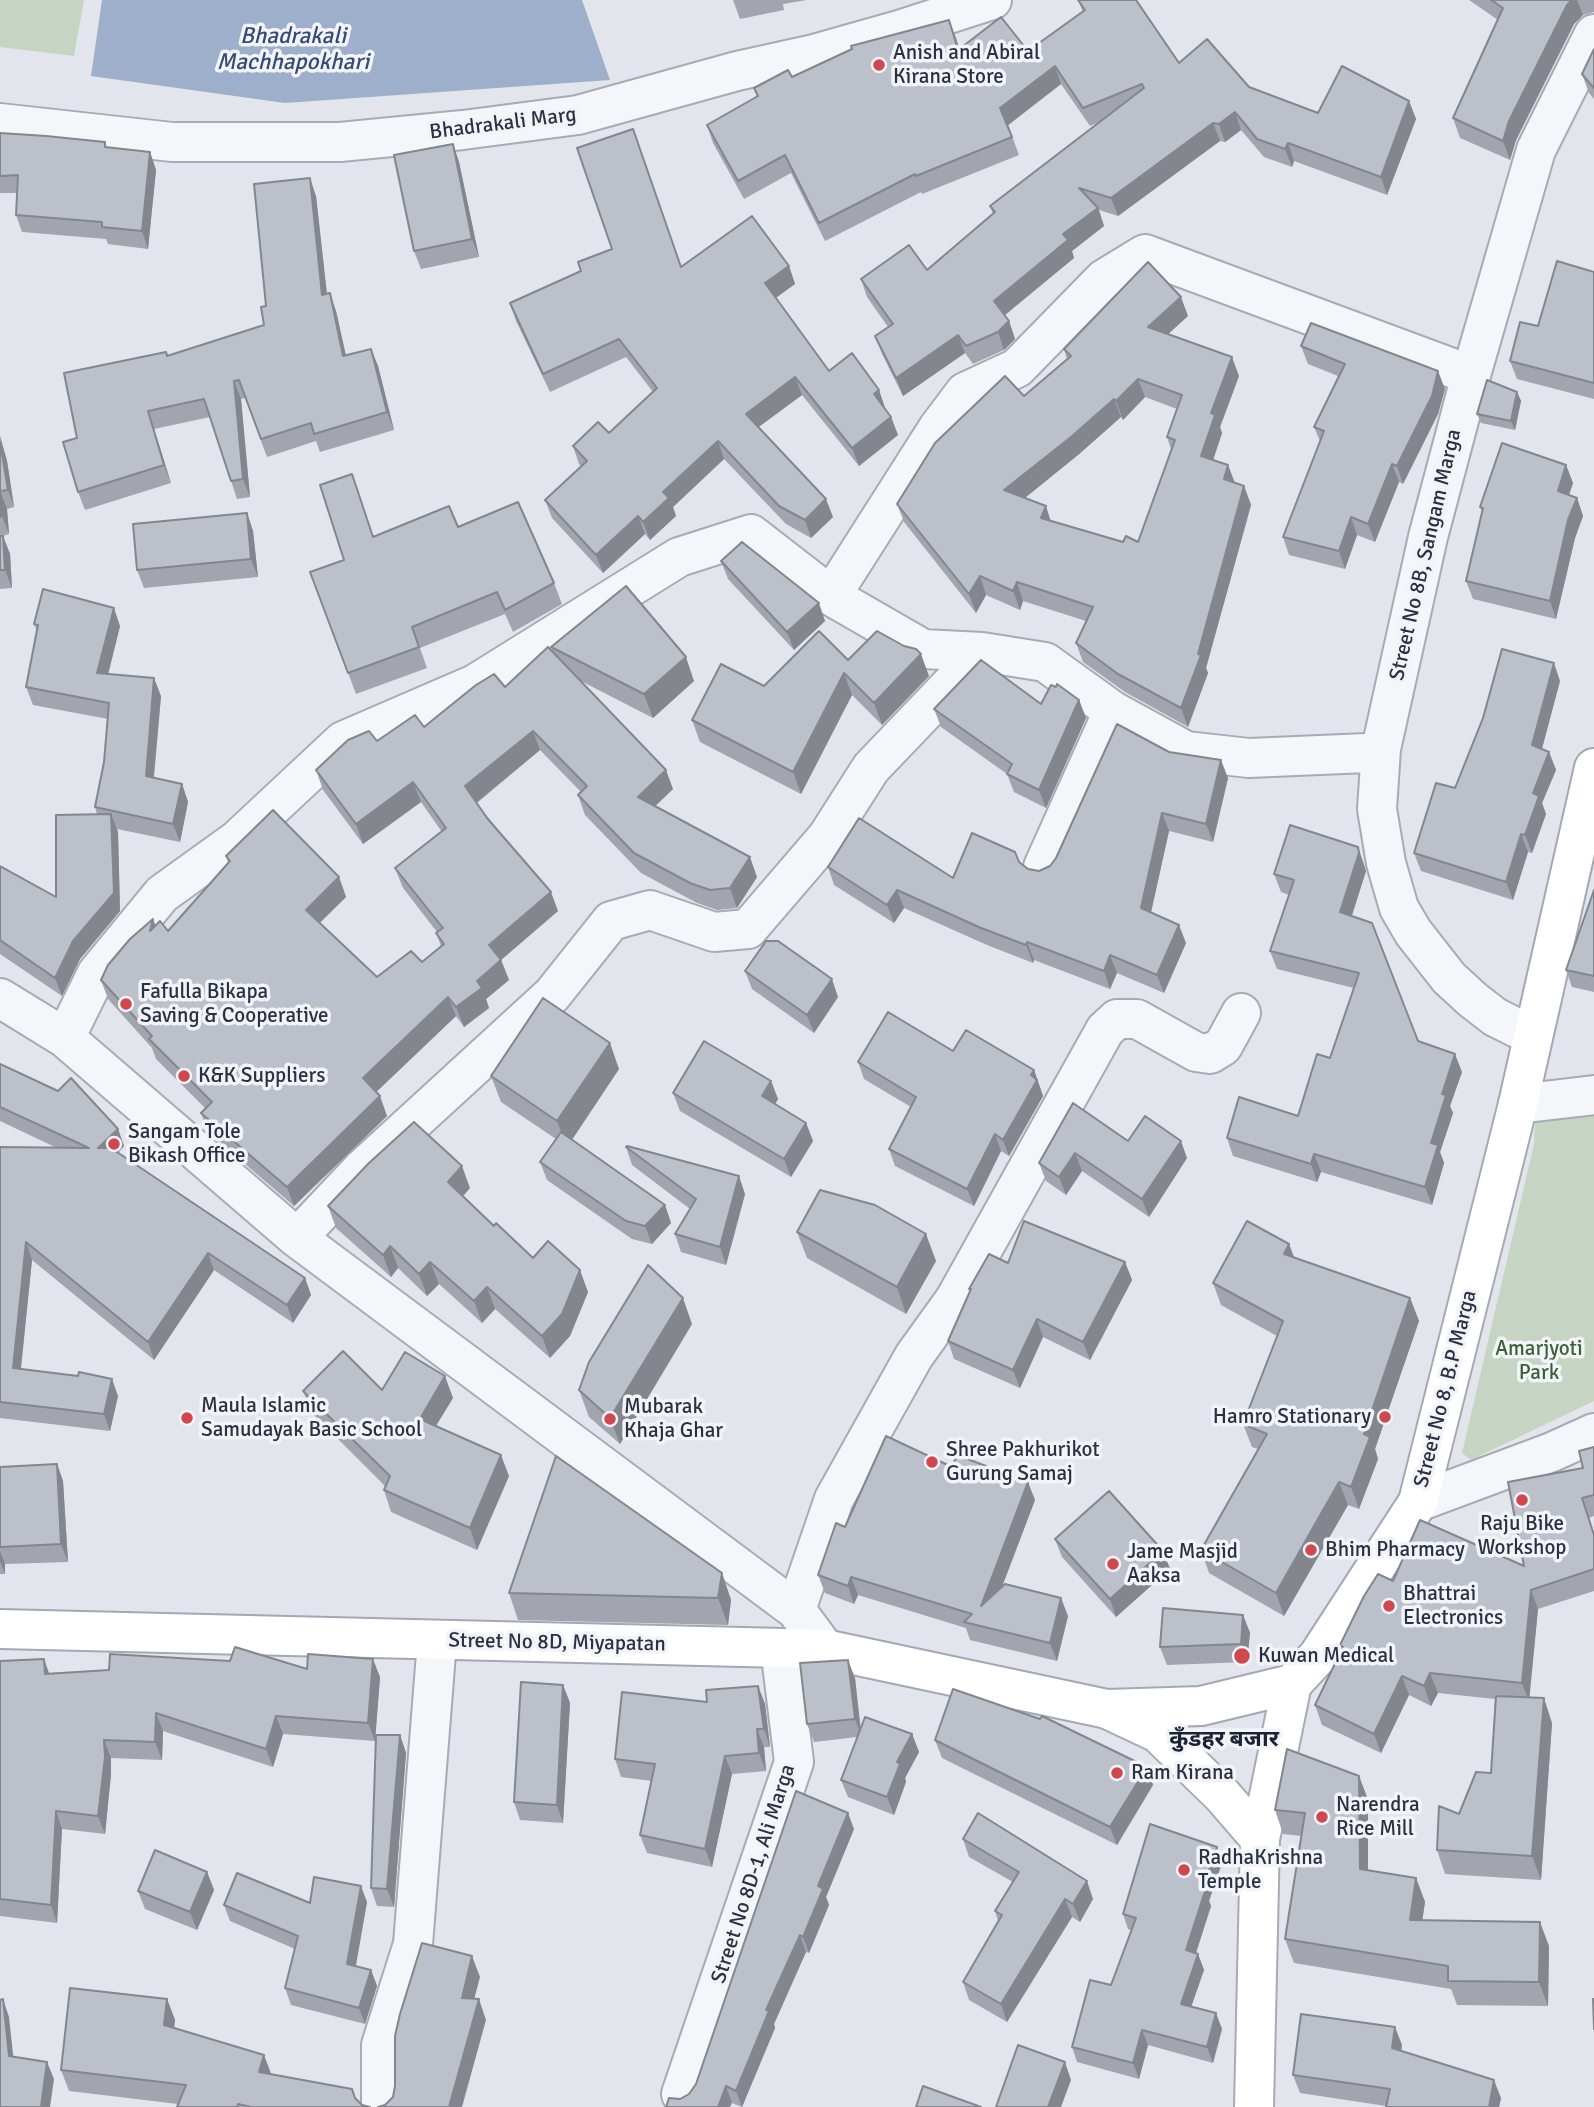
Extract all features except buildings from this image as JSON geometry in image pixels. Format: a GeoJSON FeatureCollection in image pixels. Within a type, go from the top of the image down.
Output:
{"type":"FeatureCollection","features":[{"type":"Feature","properties":{"kind":"main road","name":"Street No 8, B.P Marga"},"geometry":{"type":"LineString","coordinates":[[1292,1684],[1318,1656],[1418,1502],[1518,1104],[1594,768]]}},
{"type":"Feature","properties":{"kind":"main road","name":"Street No 8D, Miyapatan"},"geometry":{"type":"LineString","coordinates":[[0,1629],[107,1629],[437,1641],[825,1649],[1107,1709],[1158,1733],[1222,1795],[1260,1839]]}},
{"type":"Feature","properties":{"kind":"main road","name":"Street No 8D, Miyapatan"},"geometry":{"type":"LineString","coordinates":[[1107,1709],[1201,1706],[1292,1684]]}},
{"type":"Feature","properties":{"kind":"main road"},"geometry":{"type":"LineString","coordinates":[[1254,2107],[1260,1839],[1292,1684]]}},
{"type":"Feature","properties":{"kind":"street","name":"Bhadrakali Marg"},"geometry":{"type":"LineString","coordinates":[[0,123],[172,142],[340,142],[463,130],[578,115],[737,71],[814,54],[992,0]]}},
{"type":"Feature","properties":{"kind":"street","name":"Street No 8B, Sangam Marga"},"geometry":{"type":"LineString","coordinates":[[1533,1036],[1495,1017],[1449,978],[1413,932],[1399,908],[1386,863],[1377,809],[1381,749],[1428,537],[1471,375],[1536,150],[1594,34]]}},
{"type":"Feature","properties":{"kind":"street"},"geometry":{"type":"LineString","coordinates":[[831,596],[938,428],[965,392],[1017,368],[1104,279],[1145,254],[1471,375]]}},
{"type":"Feature","properties":{"kind":"street"},"geometry":{"type":"LineString","coordinates":[[65,1038],[97,973],[162,894],[237,840],[343,741],[475,684],[679,556],[751,534],[831,596],[923,649],[982,652],[1045,662],[1113,711],[1186,751],[1249,758],[1367,753],[1381,749]]}},
{"type":"Feature","properties":{"kind":"street"},"geometry":{"type":"LineString","coordinates":[[296,1238],[362,1169],[552,995],[611,921],[650,910],[714,932],[748,929],[827,836],[871,768],[982,652]]}},
{"type":"Feature","properties":{"kind":"street"},"geometry":{"type":"LineString","coordinates":[[1043,867],[1113,711]]}},
{"type":"Feature","properties":{"kind":"street"},"geometry":{"type":"LineString","coordinates":[[0,998],[65,1038],[296,1238],[796,1610],[825,1649]]}},
{"type":"Feature","properties":{"kind":"street"},"geometry":{"type":"LineString","coordinates":[[796,1610],[834,1499],[914,1356],[955,1299],[1105,1030],[1116,1019],[1136,1019],[1196,1052],[1210,1055],[1223,1046],[1241,1013]]}},
{"type":"Feature","properties":{"kind":"street"},"geometry":{"type":"LineString","coordinates":[[1518,1104],[1594,1095]]}},
{"type":"Feature","properties":{"kind":"street"},"geometry":{"type":"LineString","coordinates":[[1418,1502],[1552,1452],[1594,1433]]}},
{"type":"Feature","properties":{"kind":"street"},"geometry":{"type":"LineString","coordinates":[[381,2107],[381,2045],[413,1944],[437,1641]]}},
{"type":"Feature","properties":{"kind":"street","name":"Street No 8D-1, Ali Marga"},"geometry":{"type":"LineString","coordinates":[[681,2094],[794,1762],[780,1648]]}},
{"type":"Feature","properties":{"kind":"green space"},"geometry":{"type":"Polygon","coordinates":[[[0,0],[84,0],[74,56],[0,47],[0,0]]]}},
{"type":"Feature","properties":{"kind":"green space","name":"Amarjyoti Park"},"geometry":{"type":"Polygon","coordinates":[[[1594,1108],[1594,1401],[1471,1460],[1462,1453],[1534,1144],[1535,1124],[1550,1113],[1594,1108]]]}},
{"type":"Feature","properties":{"kind":"water","name":"Bhadrakali Machhapokhari"},"geometry":{"type":"Polygon","coordinates":[[[102,0],[582,0],[610,80],[285,103],[91,76],[102,0]]]}},
{"type":"Feature","properties":{"kind":"place","name":"Anish and Abiral Kirana Store"},"geometry":{"type":"Point","coordinates":[879,65]}},
{"type":"Feature","properties":{"kind":"place","name":"Fafulla Bikapa Saving & Cooperative"},"geometry":{"type":"Point","coordinates":[126,1004]}},
{"type":"Feature","properties":{"kind":"place","name":"K&K Suppliers"},"geometry":{"type":"Point","coordinates":[184,1076]}},
{"type":"Feature","properties":{"kind":"place","name":"Sangam Tole Bikash Office"},"geometry":{"type":"Point","coordinates":[114,1144]}},
{"type":"Feature","properties":{"kind":"place","name":"Hamro Stationary"},"geometry":{"type":"Point","coordinates":[1385,1417]}},
{"type":"Feature","properties":{"kind":"place","name":"Maula Islamic Samudayak Basic School"},"geometry":{"type":"Point","coordinates":[187,1418]}},
{"type":"Feature","properties":{"kind":"place","name":"Mubarak Khaja Ghar"},"geometry":{"type":"Point","coordinates":[610,1419]}},
{"type":"Feature","properties":{"kind":"place","name":"Shree Pakhurikot Gurung Samaj"},"geometry":{"type":"Point","coordinates":[932,1462]}},
{"type":"Feature","properties":{"kind":"place","name":"Raju Bike Workshop"},"geometry":{"type":"Point","coordinates":[1522,1500]}},
{"type":"Feature","properties":{"kind":"place","name":"Bhim Pharmacy"},"geometry":{"type":"Point","coordinates":[1311,1550]}},
{"type":"Feature","properties":{"kind":"place","name":"Jame Masjid Aaksa"},"geometry":{"type":"Point","coordinates":[1113,1564]}},
{"type":"Feature","properties":{"kind":"place","name":"Bhattrai Electronics"},"geometry":{"type":"Point","coordinates":[1389,1606]}},
{"type":"Feature","properties":{"kind":"place","name":"Kuwan Medical"},"geometry":{"type":"Point","coordinates":[1242,1656]}},
{"type":"Feature","properties":{"kind":"place","name":"Ram Kirana"},"geometry":{"type":"Point","coordinates":[1117,1773]}},
{"type":"Feature","properties":{"kind":"place","name":"Narendra Rice Mill"},"geometry":{"type":"Point","coordinates":[1322,1817]}},
{"type":"Feature","properties":{"kind":"place","name":"RadhaKrishna Temple"},"geometry":{"type":"Point","coordinates":[1184,1870]}},
{"type":"Feature","properties":{"kind":"district","name":"कुँडहर बजार"},"geometry":{"type":"Point","coordinates":[1224,1740]}}]}
